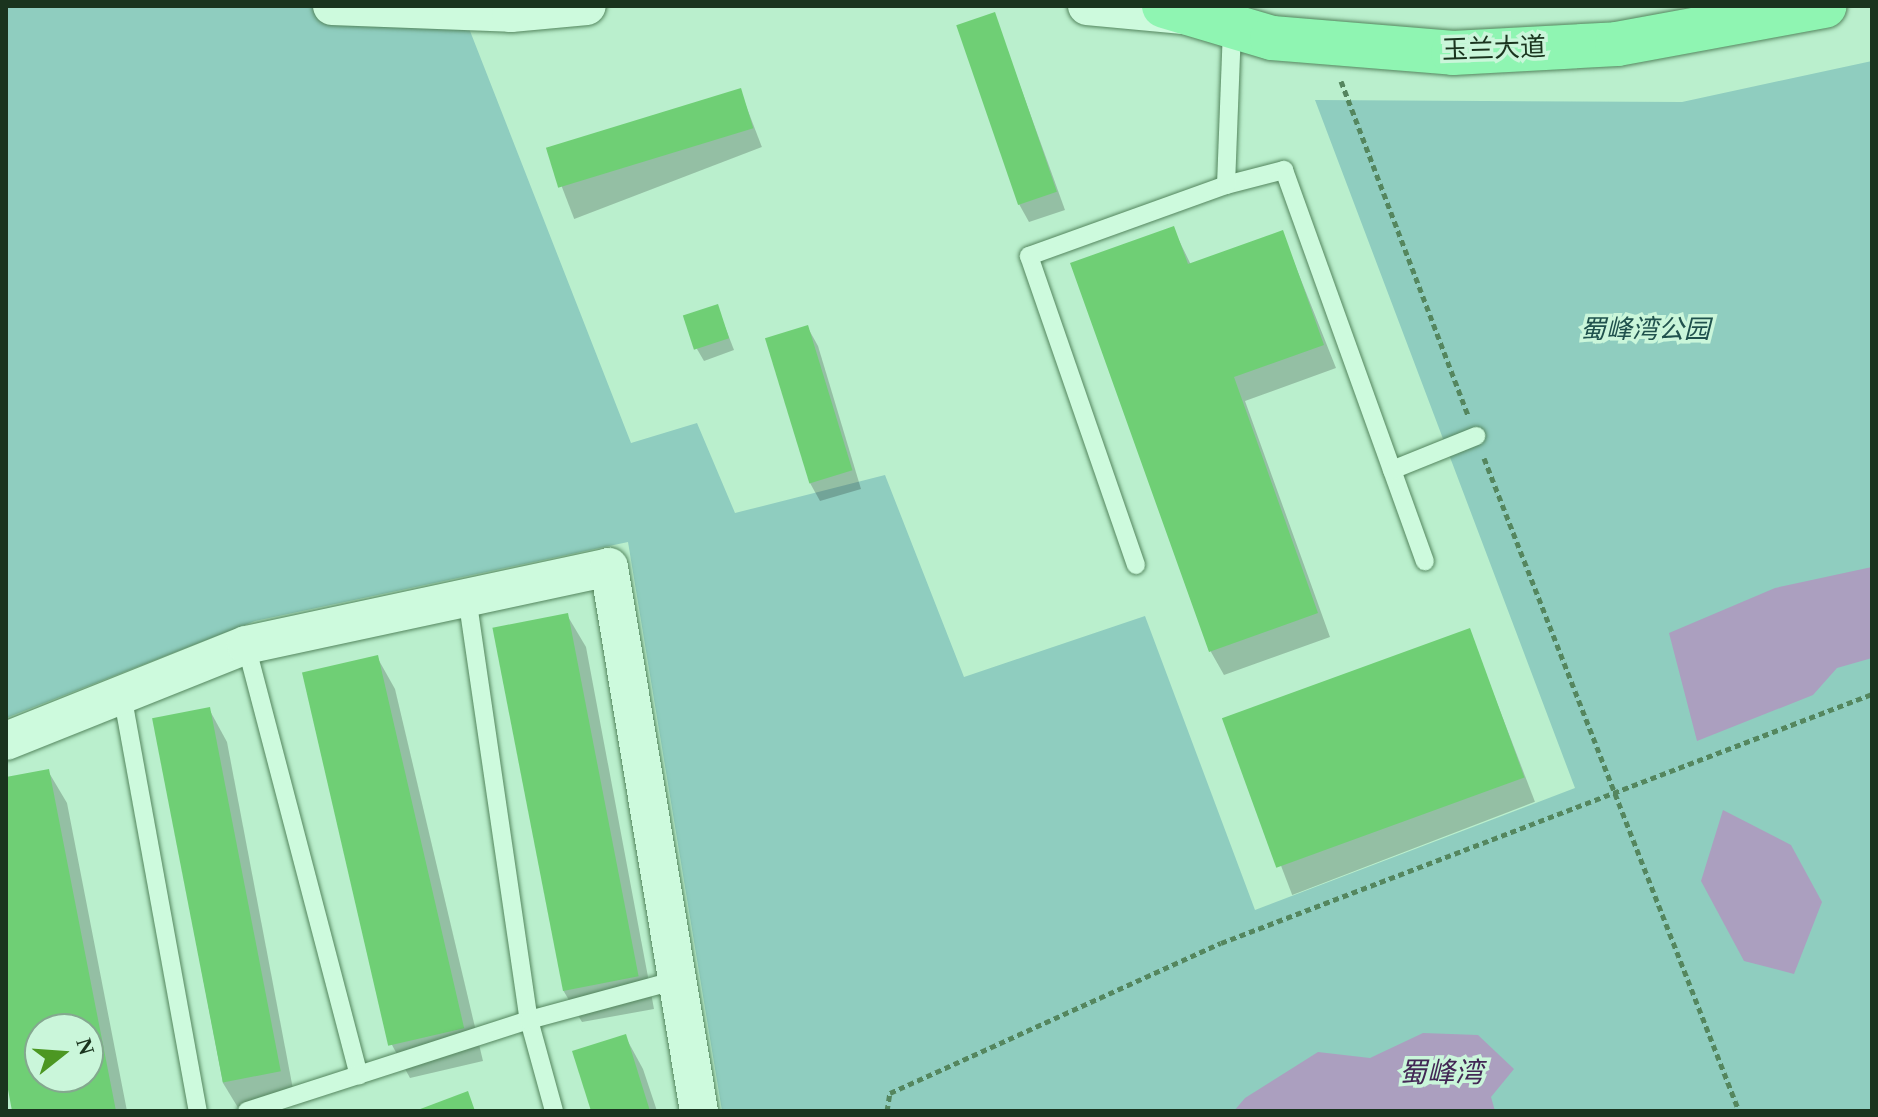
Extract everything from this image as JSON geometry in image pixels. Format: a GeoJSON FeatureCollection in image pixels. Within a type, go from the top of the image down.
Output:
{"type":"FeatureCollection","features":[{"type":"Feature","properties":{"kind":"main road","name":"玉兰大道"},"geometry":{"type":"LineString","coordinates":[[1199,16],[1272,38],[1453,53],[1617,44],[1825,6]]}},
{"type":"Feature","properties":{"kind":"street"},"geometry":{"type":"LineString","coordinates":[[332,6],[511,13],[587,6]]}},
{"type":"Feature","properties":{"kind":"street"},"geometry":{"type":"LineString","coordinates":[[1087,6],[1199,16]]}},
{"type":"Feature","properties":{"kind":"street"},"geometry":{"type":"LineString","coordinates":[[6,741],[246,645],[609,567],[699,1111]]}},
{"type":"Feature","properties":{"kind":"lane"},"geometry":{"type":"LineString","coordinates":[[1199,16],[1226,185]]}},
{"type":"Feature","properties":{"kind":"lane"},"geometry":{"type":"LineString","coordinates":[[1136,565],[1029,256],[1226,185],[1284,170],[1425,561]]}},
{"type":"Feature","properties":{"kind":"lane"},"geometry":{"type":"LineString","coordinates":[[1392,470],[1476,436]]}},
{"type":"Feature","properties":{"kind":"lane"},"geometry":{"type":"LineString","coordinates":[[467,597],[529,1020],[554,1111]]}},
{"type":"Feature","properties":{"kind":"lane"},"geometry":{"type":"LineString","coordinates":[[246,645],[359,1075]]}},
{"type":"Feature","properties":{"kind":"lane"},"geometry":{"type":"LineString","coordinates":[[122,694],[198,1111]]}},
{"type":"Feature","properties":{"kind":"lane"},"geometry":{"type":"LineString","coordinates":[[247,1111],[279,1106],[359,1075],[529,1020],[677,980]]}},
{"type":"Feature","properties":{"kind":"path"},"geometry":{"type":"LineString","coordinates":[[887,1111],[890,1093],[1221,943],[1872,694]]}},
{"type":"Feature","properties":{"kind":"path"},"geometry":{"type":"LineString","coordinates":[[1610,792],[1739,1111]]}},
{"type":"Feature","properties":{"kind":"green space","name":"蜀峰湾公园"},"geometry":{"type":"Polygon","coordinates":[[[6,6],[587,6],[463,13],[631,443],[697,423],[735,513],[885,475],[964,677],[1145,616],[1255,910],[1575,788],[1315,100],[1682,102],[1872,61],[1872,1111],[722,1111],[628,542],[255,621],[6,718],[6,6]]]}},
{"type":"Feature","properties":{"kind":"water"},"geometry":{"type":"Polygon","coordinates":[[[1872,567],[1872,658],[1837,668],[1813,695],[1697,741],[1669,633],[1775,588],[1872,567]]]}},
{"type":"Feature","properties":{"kind":"water"},"geometry":{"type":"Polygon","coordinates":[[[1723,810],[1791,845],[1822,902],[1794,974],[1744,961],[1701,881],[1723,810]]]}},
{"type":"Feature","properties":{"kind":"water","name":"蜀峰湾"},"geometry":{"type":"Polygon","coordinates":[[[1423,1033],[1478,1035],[1514,1069],[1491,1097],[1495,1111],[1234,1111],[1245,1098],[1318,1052],[1370,1058],[1423,1033]]]}},
{"type":"Feature","properties":{"kind":"building"},"geometry":{"type":"Polygon","coordinates":[[[995,12],[1057,192],[1018,205],[956,25],[995,12]]]}},
{"type":"Feature","properties":{"kind":"building"},"geometry":{"type":"Polygon","coordinates":[[[741,88],[753,128],[558,188],[546,148],[741,88]]]}},
{"type":"Feature","properties":{"kind":"building"},"geometry":{"type":"Polygon","coordinates":[[[1174,226],[1188,264],[1283,230],[1324,345],[1234,377],[1318,613],[1209,652],[1070,263],[1174,226]]]}},
{"type":"Feature","properties":{"kind":"building"},"geometry":{"type":"Polygon","coordinates":[[[718,304],[729,338],[694,350],[683,315],[718,304]]]}},
{"type":"Feature","properties":{"kind":"building"},"geometry":{"type":"Polygon","coordinates":[[[808,325],[852,470],[809,484],[765,338],[808,325]]]}},
{"type":"Feature","properties":{"kind":"building"},"geometry":{"type":"Polygon","coordinates":[[[568,613],[639,976],[563,991],[492,628],[568,613]]]}},
{"type":"Feature","properties":{"kind":"building"},"geometry":{"type":"Polygon","coordinates":[[[1470,628],[1524,777],[1276,868],[1222,718],[1470,628]]]}},
{"type":"Feature","properties":{"kind":"building"},"geometry":{"type":"Polygon","coordinates":[[[378,655],[464,1028],[388,1046],[302,673],[378,655]]]}},
{"type":"Feature","properties":{"kind":"building"},"geometry":{"type":"Polygon","coordinates":[[[210,707],[281,1071],[223,1082],[152,718],[210,707]]]}},
{"type":"Feature","properties":{"kind":"building"},"geometry":{"type":"Polygon","coordinates":[[[49,769],[97,1013],[24,1013],[24,1093],[104,1093],[104,1050],[116,1111],[12,1111],[6,1079],[6,777],[49,769]]]}},
{"type":"Feature","properties":{"kind":"building"},"geometry":{"type":"Polygon","coordinates":[[[626,1034],[650,1111],[591,1111],[572,1051],[626,1034]]]}},
{"type":"Feature","properties":{"kind":"building"},"geometry":{"type":"Polygon","coordinates":[[[468,1091],[475,1111],[415,1111],[468,1091]]]}}]}
